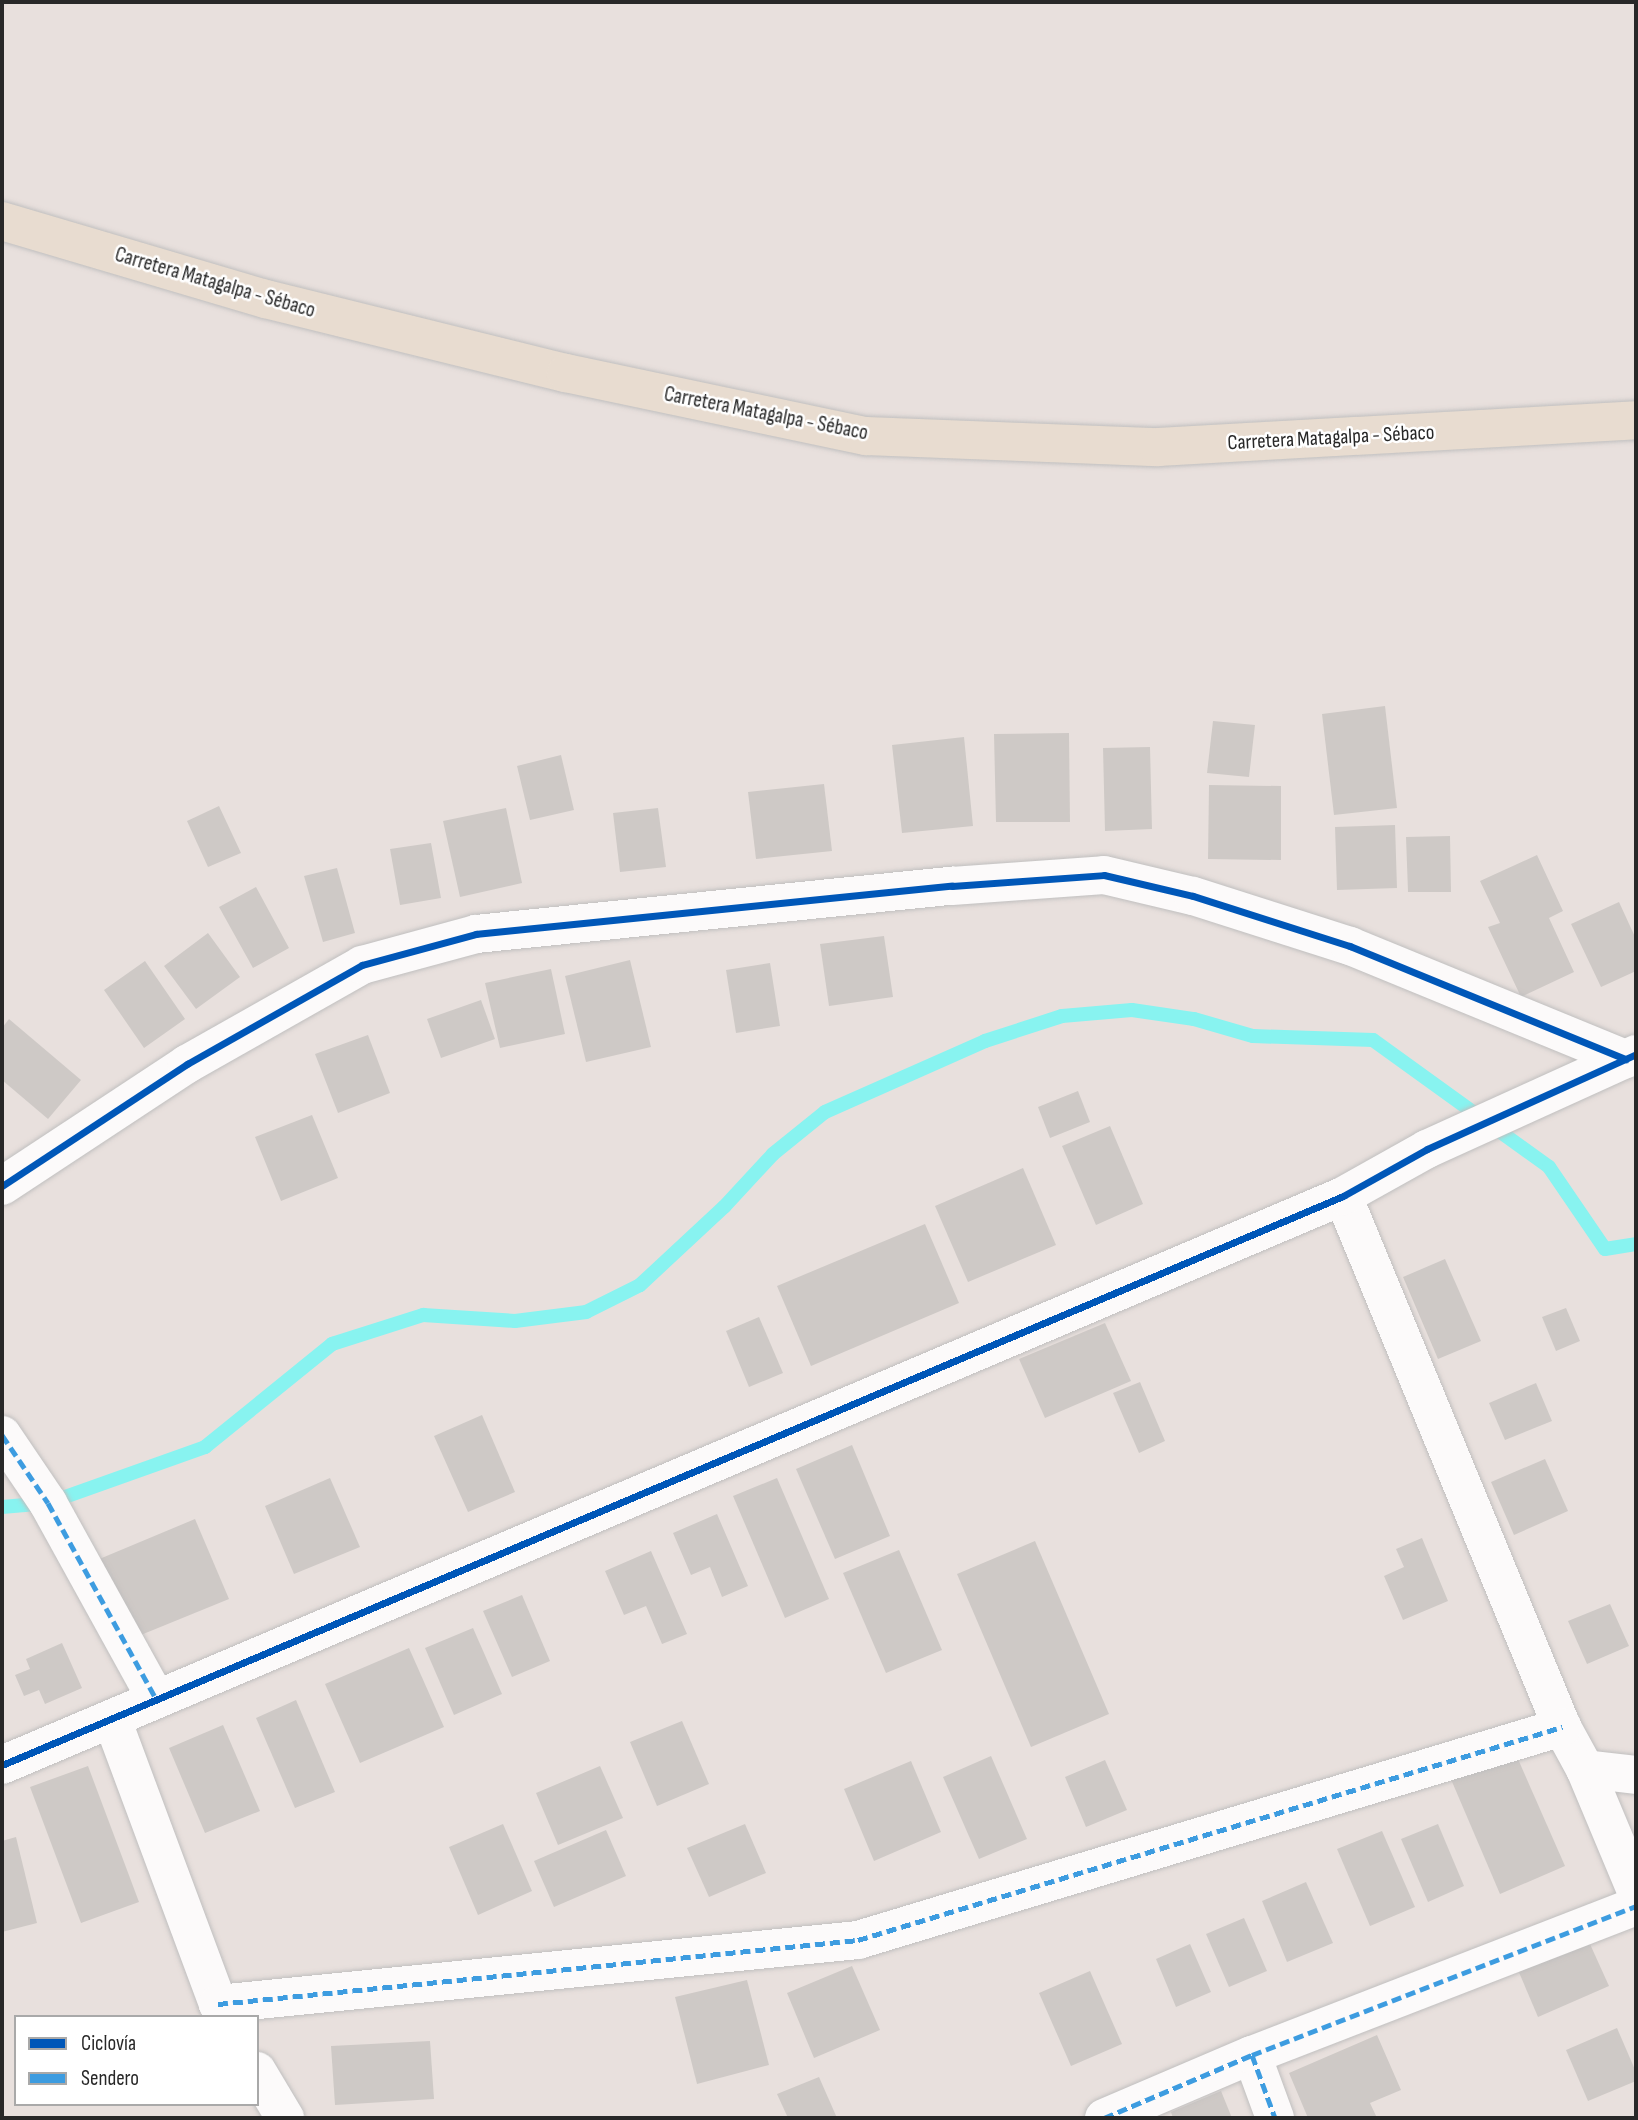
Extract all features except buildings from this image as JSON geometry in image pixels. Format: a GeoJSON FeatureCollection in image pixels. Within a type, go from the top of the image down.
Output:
{"type":"FeatureCollection","features":[{"type":"Feature","properties":{"kind":"main road","name":"Carretera Matagalpa - Sébaco"},"geometry":{"type":"LineString","coordinates":[[2,221],[266,299],[566,373],[866,436],[1158,447],[1636,419]]}},
{"type":"Feature","properties":{"kind":"street"},"geometry":{"type":"LineString","coordinates":[[2,1186],[187,1063],[362,965],[476,934],[953,886],[1104,875],[1193,896],[1350,946],[1631,1056]]}},
{"type":"Feature","properties":{"kind":"street"},"geometry":{"type":"LineString","coordinates":[[2,1765],[1342,1196],[1427,1149],[1631,1056]]}},
{"type":"Feature","properties":{"kind":"street"},"geometry":{"type":"LineString","coordinates":[[1342,1196],[1562,1727],[1586,1769],[1636,1891]]}},
{"type":"Feature","properties":{"kind":"street"},"geometry":{"type":"LineString","coordinates":[[2,1435],[48,1503],[156,1699]]}},
{"type":"Feature","properties":{"kind":"street"},"geometry":{"type":"LineString","coordinates":[[112,1720],[221,2011],[858,1940],[1562,1727]]}},
{"type":"Feature","properties":{"kind":"street"},"geometry":{"type":"LineString","coordinates":[[1586,1769],[1636,1775]]}},
{"type":"Feature","properties":{"kind":"street"},"geometry":{"type":"LineString","coordinates":[[1104,2118],[1252,2055],[1636,1906]]}},
{"type":"Feature","properties":{"kind":"street"},"geometry":{"type":"LineString","coordinates":[[1252,2055],[1275,2118]]}},
{"type":"Feature","properties":{"kind":"street"},"geometry":{"type":"LineString","coordinates":[[259,2074],[285,2118]]}},
{"type":"Feature","properties":{"kind":"waterway"},"geometry":{"type":"LineString","coordinates":[[2,1507],[48,1503],[205,1447],[332,1344],[423,1315],[515,1321],[586,1312],[640,1285],[724,1207],[773,1154],[825,1112],[985,1041],[1062,1016],[1132,1010],[1194,1019],[1253,1036],[1373,1040],[1549,1167],[1605,1249],[1636,1244]]}},
{"type":"Feature","properties":{"kind":"marked path"},"geometry":{"type":"LineString","coordinates":[[2,1435],[48,1503],[156,1699]]}},
{"type":"Feature","properties":{"kind":"marked path"},"geometry":{"type":"LineString","coordinates":[[218,2004],[858,1940],[1562,1727]]}},
{"type":"Feature","properties":{"kind":"marked path"},"geometry":{"type":"LineString","coordinates":[[1104,2118],[1252,2055],[1636,1906]]}},
{"type":"Feature","properties":{"kind":"marked path"},"geometry":{"type":"LineString","coordinates":[[1252,2055],[1275,2118]]}},
{"type":"Feature","properties":{"kind":"cycle path"},"geometry":{"type":"LineString","coordinates":[[2,1186],[187,1064],[362,965],[476,934],[952,886],[1104,875],[1193,896],[1350,946],[1626,1059]]}},
{"type":"Feature","properties":{"kind":"cycle path"},"geometry":{"type":"LineString","coordinates":[[2,1765],[1343,1196],[1427,1149],[1636,1054]]}}]}
